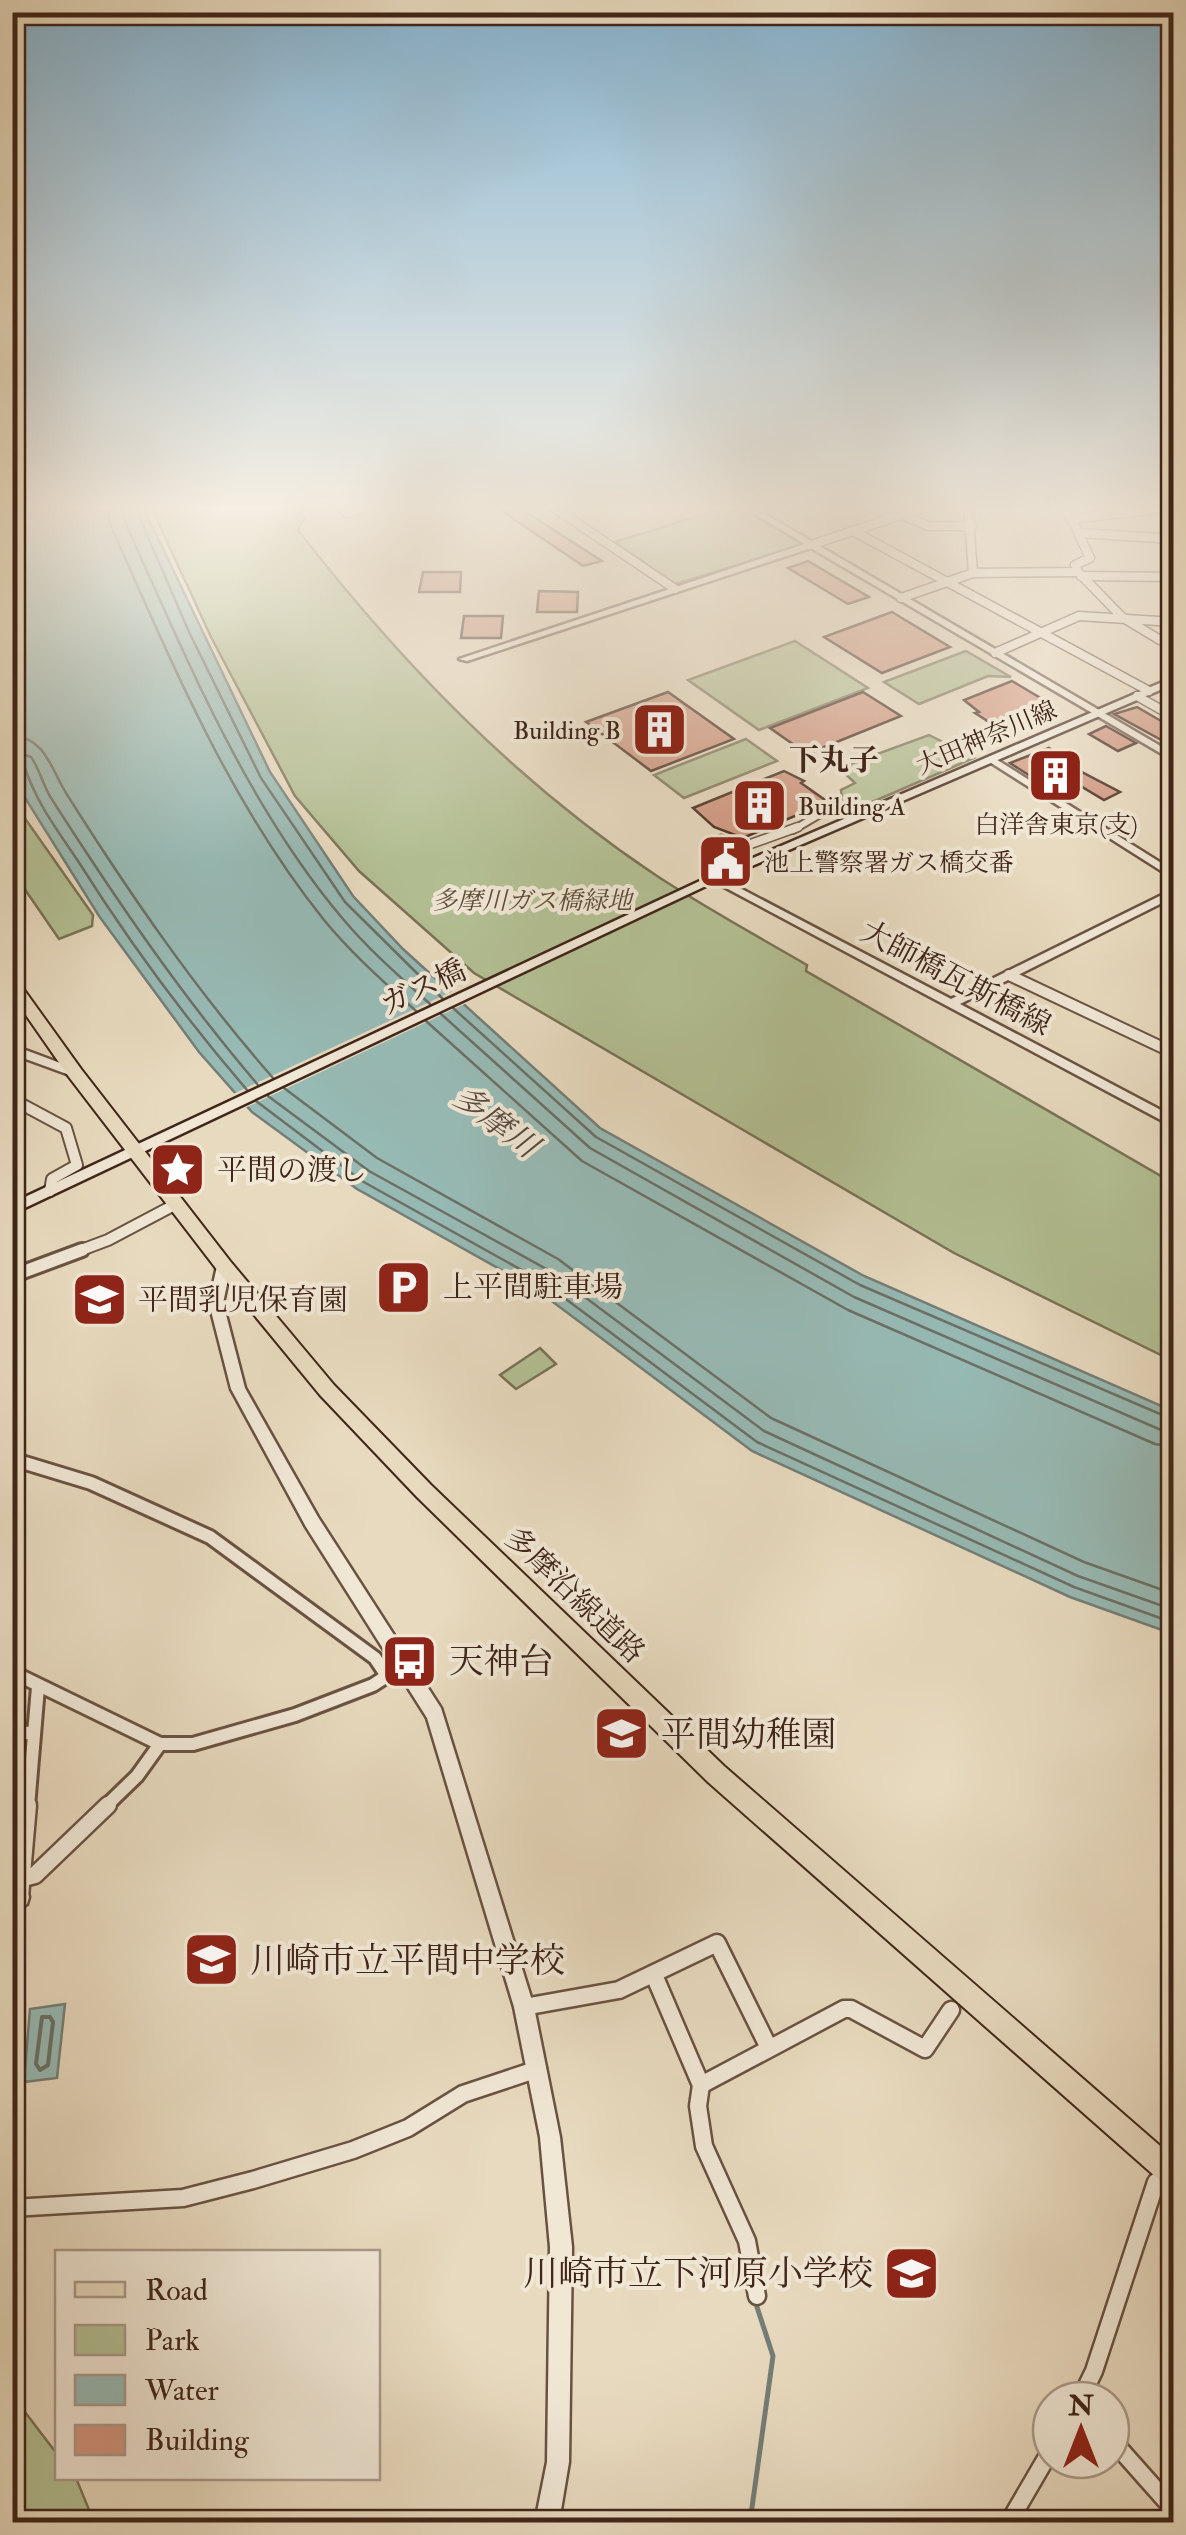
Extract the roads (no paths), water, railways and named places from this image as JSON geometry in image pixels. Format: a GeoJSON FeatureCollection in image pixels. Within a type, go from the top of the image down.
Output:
{"type":"FeatureCollection","features":[{"type":"Feature","properties":{"kind":"main road","name":"大田神奈川線"},"geometry":{"type":"LineString","coordinates":[[711,880],[1174,680]]}},
{"type":"Feature","properties":{"kind":"main road","name":"ガス橋"},"geometry":{"type":"LineString","coordinates":[[12,1209],[711,880]]}},
{"type":"Feature","properties":{"kind":"main road","name":"多摩沿線道路"},"geometry":{"type":"LineString","coordinates":[[12,983],[75,1073],[224,1266],[328,1390],[424,1491],[716,1774],[1174,2176]]}},
{"type":"Feature","properties":{"kind":"street"},"geometry":{"type":"LineString","coordinates":[[464,659],[566,625]]}},
{"type":"Feature","properties":{"kind":"street"},"geometry":{"type":"LineString","coordinates":[[948,625],[1174,758]]}},
{"type":"Feature","properties":{"kind":"street"},"geometry":{"type":"LineString","coordinates":[[1031,625],[1174,717]]}},
{"type":"Feature","properties":{"kind":"street"},"geometry":{"type":"LineString","coordinates":[[995,653],[1061,625]]}},
{"type":"Feature","properties":{"kind":"street"},"geometry":{"type":"LineString","coordinates":[[1136,625],[1160,640]]}},
{"type":"Feature","properties":{"kind":"street"},"geometry":{"type":"LineString","coordinates":[[992,759],[1174,876]]}},
{"type":"Feature","properties":{"kind":"street"},"geometry":{"type":"LineString","coordinates":[[721,839],[741,846],[758,842],[813,821],[821,810],[839,803]]}},
{"type":"Feature","properties":{"kind":"street","name":"大師橋瓦斯橋線"},"geometry":{"type":"LineString","coordinates":[[711,880],[1174,1123]]}},
{"type":"Feature","properties":{"kind":"street"},"geometry":{"type":"LineString","coordinates":[[951,1004],[1174,892]]}},
{"type":"Feature","properties":{"kind":"street"},"geometry":{"type":"LineString","coordinates":[[1009,975],[1174,1052]]}},
{"type":"Feature","properties":{"kind":"street"},"geometry":{"type":"LineString","coordinates":[[12,1049],[75,1073]]}},
{"type":"Feature","properties":{"kind":"street"},"geometry":{"type":"LineString","coordinates":[[12,1100],[66,1128],[77,1165],[52,1179],[50,1191]]}},
{"type":"Feature","properties":{"kind":"street"},"geometry":{"type":"LineString","coordinates":[[12,1276],[108,1240],[178,1203]]}},
{"type":"Feature","properties":{"kind":"street"},"geometry":{"type":"LineString","coordinates":[[224,1266],[216,1303],[238,1389],[312,1522],[405,1664],[442,1730],[524,2007],[550,2137],[561,2248],[558,2462],[547,2522]]}},
{"type":"Feature","properties":{"kind":"street"},"geometry":{"type":"LineString","coordinates":[[12,1459],[91,1483],[210,1537],[375,1658],[387,1676]]}},
{"type":"Feature","properties":{"kind":"street"},"geometry":{"type":"LineString","coordinates":[[12,1672],[160,1744],[193,1744],[295,1716],[387,1676],[405,1664]]}},
{"type":"Feature","properties":{"kind":"street"},"geometry":{"type":"LineString","coordinates":[[17,1890],[20,1804],[38,1687]]}},
{"type":"Feature","properties":{"kind":"street"},"geometry":{"type":"LineString","coordinates":[[12,1735],[34,1732]]}},
{"type":"Feature","properties":{"kind":"street"},"geometry":{"type":"LineString","coordinates":[[17,1890],[137,1776],[160,1744]]}},
{"type":"Feature","properties":{"kind":"street"},"geometry":{"type":"LineString","coordinates":[[524,2007],[619,1990],[717,1942],[769,2048]]}},
{"type":"Feature","properties":{"kind":"street"},"geometry":{"type":"LineString","coordinates":[[654,1975],[701,2085],[696,2103],[699,2137],[748,2242],[757,2296]]}},
{"type":"Feature","properties":{"kind":"street"},"geometry":{"type":"LineString","coordinates":[[701,2085],[851,2009],[925,2049],[951,2010]]}},
{"type":"Feature","properties":{"kind":"street"},"geometry":{"type":"LineString","coordinates":[[12,2208],[183,2198],[253,2180],[352,2150],[408,2128],[463,2094],[538,2069]]}},
{"type":"Feature","properties":{"kind":"street"},"geometry":{"type":"LineString","coordinates":[[1090,2380],[1156,2182],[1174,2198]]}},
{"type":"Feature","properties":{"kind":"street"},"geometry":{"type":"LineString","coordinates":[[1131,2462],[1174,2510]]}},
{"type":"Feature","properties":{"kind":"street"},"geometry":{"type":"LineString","coordinates":[[1009,2522],[1034,2480]]}},
{"type":"Feature","properties":{"kind":"water","name":"多摩川"},"geometry":{"type":"Polygon","coordinates":[[[12,625],[200,625],[270,772],[353,896],[403,949],[600,1128],[864,1276],[1173,1411],[1173,1634],[1070,1597],[752,1451],[537,1290],[357,1189],[252,1112],[199,1052],[99,916],[22,793],[12,754],[12,625]]]}},
{"type":"Feature","properties":{"kind":"water"},"geometry":{"type":"Polygon","coordinates":[[[65,2004],[57,2078],[24,2082],[30,2009],[65,2004]]]}},
{"type":"Feature","properties":{"kind":"waterway"},"geometry":{"type":"LineString","coordinates":[[750,2522],[773,2356],[757,2307]]}},
{"type":"Feature","properties":{"kind":"place","name":"Building B"},"geometry":{"type":"Point","coordinates":[660,730]}},
{"type":"Feature","properties":{"kind":"place","name":"白洋舎東京(支)"},"geometry":{"type":"Point","coordinates":[1056,775]}},
{"type":"Feature","properties":{"kind":"place","name":"Building A"},"geometry":{"type":"Point","coordinates":[759,806]}},
{"type":"Feature","properties":{"kind":"place","name":"池上警察署ガス橋交番"},"geometry":{"type":"Point","coordinates":[725,862]}},
{"type":"Feature","properties":{"kind":"place","name":"平間の渡し"},"geometry":{"type":"Point","coordinates":[178,1170]}},
{"type":"Feature","properties":{"kind":"place","name":"上平間駐車場"},"geometry":{"type":"Point","coordinates":[404,1287]}},
{"type":"Feature","properties":{"kind":"place","name":"平間乳児保育園"},"geometry":{"type":"Point","coordinates":[99,1300]}},
{"type":"Feature","properties":{"kind":"place","name":"天神台"},"geometry":{"type":"Point","coordinates":[410,1661]}},
{"type":"Feature","properties":{"kind":"place","name":"平間幼稚園"},"geometry":{"type":"Point","coordinates":[622,1734]}},
{"type":"Feature","properties":{"kind":"place","name":"川崎市立平間中学校"},"geometry":{"type":"Point","coordinates":[211,1960]}},
{"type":"Feature","properties":{"kind":"place","name":"川崎市立下河原小学校"},"geometry":{"type":"Point","coordinates":[912,2273]}},
{"type":"Feature","properties":{"kind":"district","name":"下丸子"},"geometry":{"type":"Point","coordinates":[834,760]}},
{"type":"Feature","properties":{"kind":"park label","name":"多摩川ガス橋緑地"},"geometry":{"type":"Point","coordinates":[532,900]}}]}
